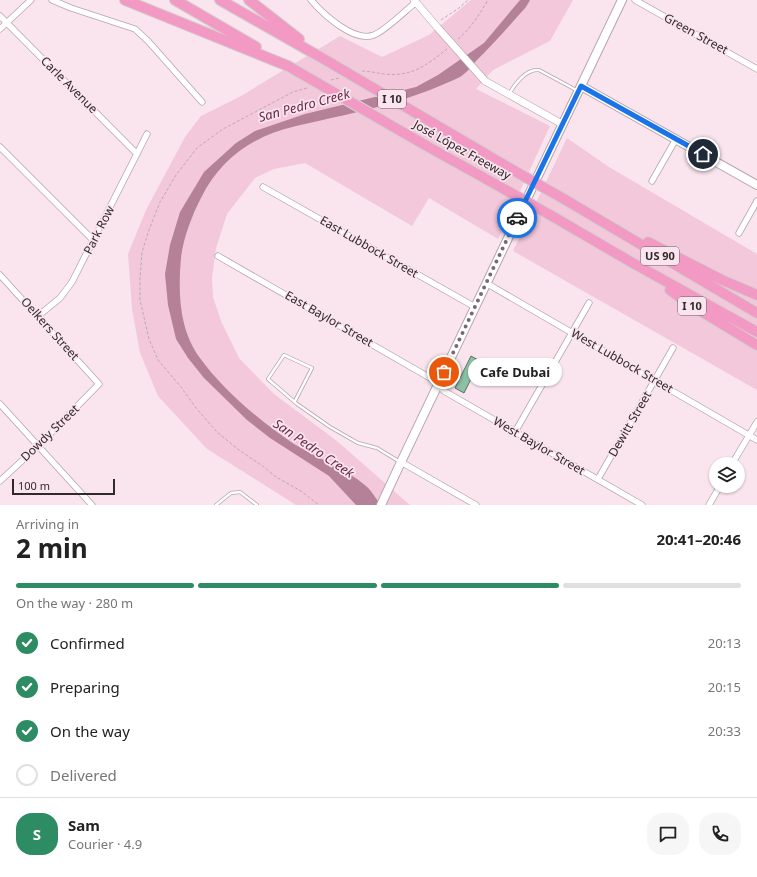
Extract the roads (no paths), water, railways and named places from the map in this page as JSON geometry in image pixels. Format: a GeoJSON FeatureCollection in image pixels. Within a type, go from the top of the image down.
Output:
{"type":"FeatureCollection","features":[{"type":"Feature","properties":{"kind":"highway"},"geometry":{"type":"LineString","coordinates":[[124,0],[288,66]]}},
{"type":"Feature","properties":{"kind":"highway","name":"José López Freeway"},"geometry":{"type":"LineString","coordinates":[[175,0],[631,262]]}},
{"type":"Feature","properties":{"kind":"highway","name":"José López Freeway"},"geometry":{"type":"LineString","coordinates":[[220,0],[564,199]]}},
{"type":"Feature","properties":{"kind":"highway"},"geometry":{"type":"LineString","coordinates":[[249,0],[326,60]]}},
{"type":"Feature","properties":{"kind":"highway","name":"I 10"},"geometry":{"type":"LineString","coordinates":[[564,199],[722,280],[757,295]]}},
{"type":"Feature","properties":{"kind":"highway","name":"US 90"},"geometry":{"type":"LineString","coordinates":[[564,199],[757,313]]}},
{"type":"Feature","properties":{"kind":"highway","name":"I 10"},"geometry":{"type":"LineString","coordinates":[[631,262],[689,304],[757,345]]}},
{"type":"Feature","properties":{"kind":"highway","name":"US 90"},"geometry":{"type":"LineString","coordinates":[[631,262],[757,332]]}},
{"type":"Feature","properties":{"kind":"main road"},"geometry":{"type":"LineString","coordinates":[[381,505],[400,462],[622,0]]}},
{"type":"Feature","properties":{"kind":"main road"},"geometry":{"type":"LineString","coordinates":[[580,88],[676,139],[757,185]]}},
{"type":"Feature","properties":{"kind":"street"},"geometry":{"type":"LineString","coordinates":[[0,29],[31,0]]}},
{"type":"Feature","properties":{"kind":"street"},"geometry":{"type":"LineString","coordinates":[[52,0],[71,8],[135,29],[148,41],[202,102]]}},
{"type":"Feature","properties":{"kind":"street"},"geometry":{"type":"LineString","coordinates":[[311,0],[323,12],[345,29],[357,35],[366,37],[379,33],[415,1],[437,28],[485,81],[562,124]]}},
{"type":"Feature","properties":{"kind":"street","name":"Green Street"},"geometry":{"type":"LineString","coordinates":[[635,0],[757,69]]}},
{"type":"Feature","properties":{"kind":"street","name":"Carle Avenue"},"geometry":{"type":"LineString","coordinates":[[0,16],[137,154]]}},
{"type":"Feature","properties":{"kind":"street","name":"Park Row"},"geometry":{"type":"LineString","coordinates":[[38,316],[65,293],[94,241],[147,134]]}},
{"type":"Feature","properties":{"kind":"street"},"geometry":{"type":"LineString","coordinates":[[652,181],[676,139]]}},
{"type":"Feature","properties":{"kind":"street"},"geometry":{"type":"LineString","coordinates":[[0,148],[94,241]]}},
{"type":"Feature","properties":{"kind":"street","name":"East Lubbock Street"},"geometry":{"type":"LineString","coordinates":[[263,187],[474,307]]}},
{"type":"Feature","properties":{"kind":"street"},"geometry":{"type":"LineString","coordinates":[[739,233],[757,201]]}},
{"type":"Feature","properties":{"kind":"street","name":"East Baylor Street"},"geometry":{"type":"LineString","coordinates":[[218,256],[432,379],[438,385]]}},
{"type":"Feature","properties":{"kind":"street","name":"Oelkers Street"},"geometry":{"type":"LineString","coordinates":[[0,275],[99,384]]}},
{"type":"Feature","properties":{"kind":"street","name":"West Lubbock Street"},"geometry":{"type":"LineString","coordinates":[[486,283],[757,440]]}},
{"type":"Feature","properties":{"kind":"street"},"geometry":{"type":"LineString","coordinates":[[515,432],[589,303]]}},
{"type":"Feature","properties":{"kind":"street","name":"Dewitt Street"},"geometry":{"type":"LineString","coordinates":[[598,479],[673,348]]}},
{"type":"Feature","properties":{"kind":"street","name":"Dowdy Street"},"geometry":{"type":"LineString","coordinates":[[0,481],[38,446],[99,384]]}},
{"type":"Feature","properties":{"kind":"street","name":"West Baylor Street"},"geometry":{"type":"LineString","coordinates":[[438,385],[444,391],[642,505]]}},
{"type":"Feature","properties":{"kind":"street"},"geometry":{"type":"LineString","coordinates":[[0,404],[92,505]]}},
{"type":"Feature","properties":{"kind":"street"},"geometry":{"type":"LineString","coordinates":[[736,457],[757,422]]}},
{"type":"Feature","properties":{"kind":"street"},"geometry":{"type":"LineString","coordinates":[[400,462],[476,505]]}},
{"type":"Feature","properties":{"kind":"street"},"geometry":{"type":"LineString","coordinates":[[709,505],[716,493]]}},
{"type":"Feature","properties":{"kind":"lane"},"geometry":{"type":"LineString","coordinates":[[509,94],[513,87],[527,73],[535,69],[580,88]]}},
{"type":"Feature","properties":{"kind":"lane"},"geometry":{"type":"LineString","coordinates":[[294,401],[312,368],[284,354],[268,378],[294,401],[330,426],[358,443],[377,448],[400,462]]}},
{"type":"Feature","properties":{"kind":"lane"},"geometry":{"type":"LineString","coordinates":[[216,505],[231,492],[240,492],[257,505]]}},
{"type":"Feature","properties":{"kind":"place","name":"Cafe Dubai"},"geometry":{"type":"Point","coordinates":[444,372]}},
{"type":"Feature","properties":{"kind":"water label","name":"San Pedro Creek"},"geometry":{"type":"Point","coordinates":[304,105]}},
{"type":"Feature","properties":{"kind":"water label","name":"San Pedro Creek"},"geometry":{"type":"Point","coordinates":[314,448]}}]}
